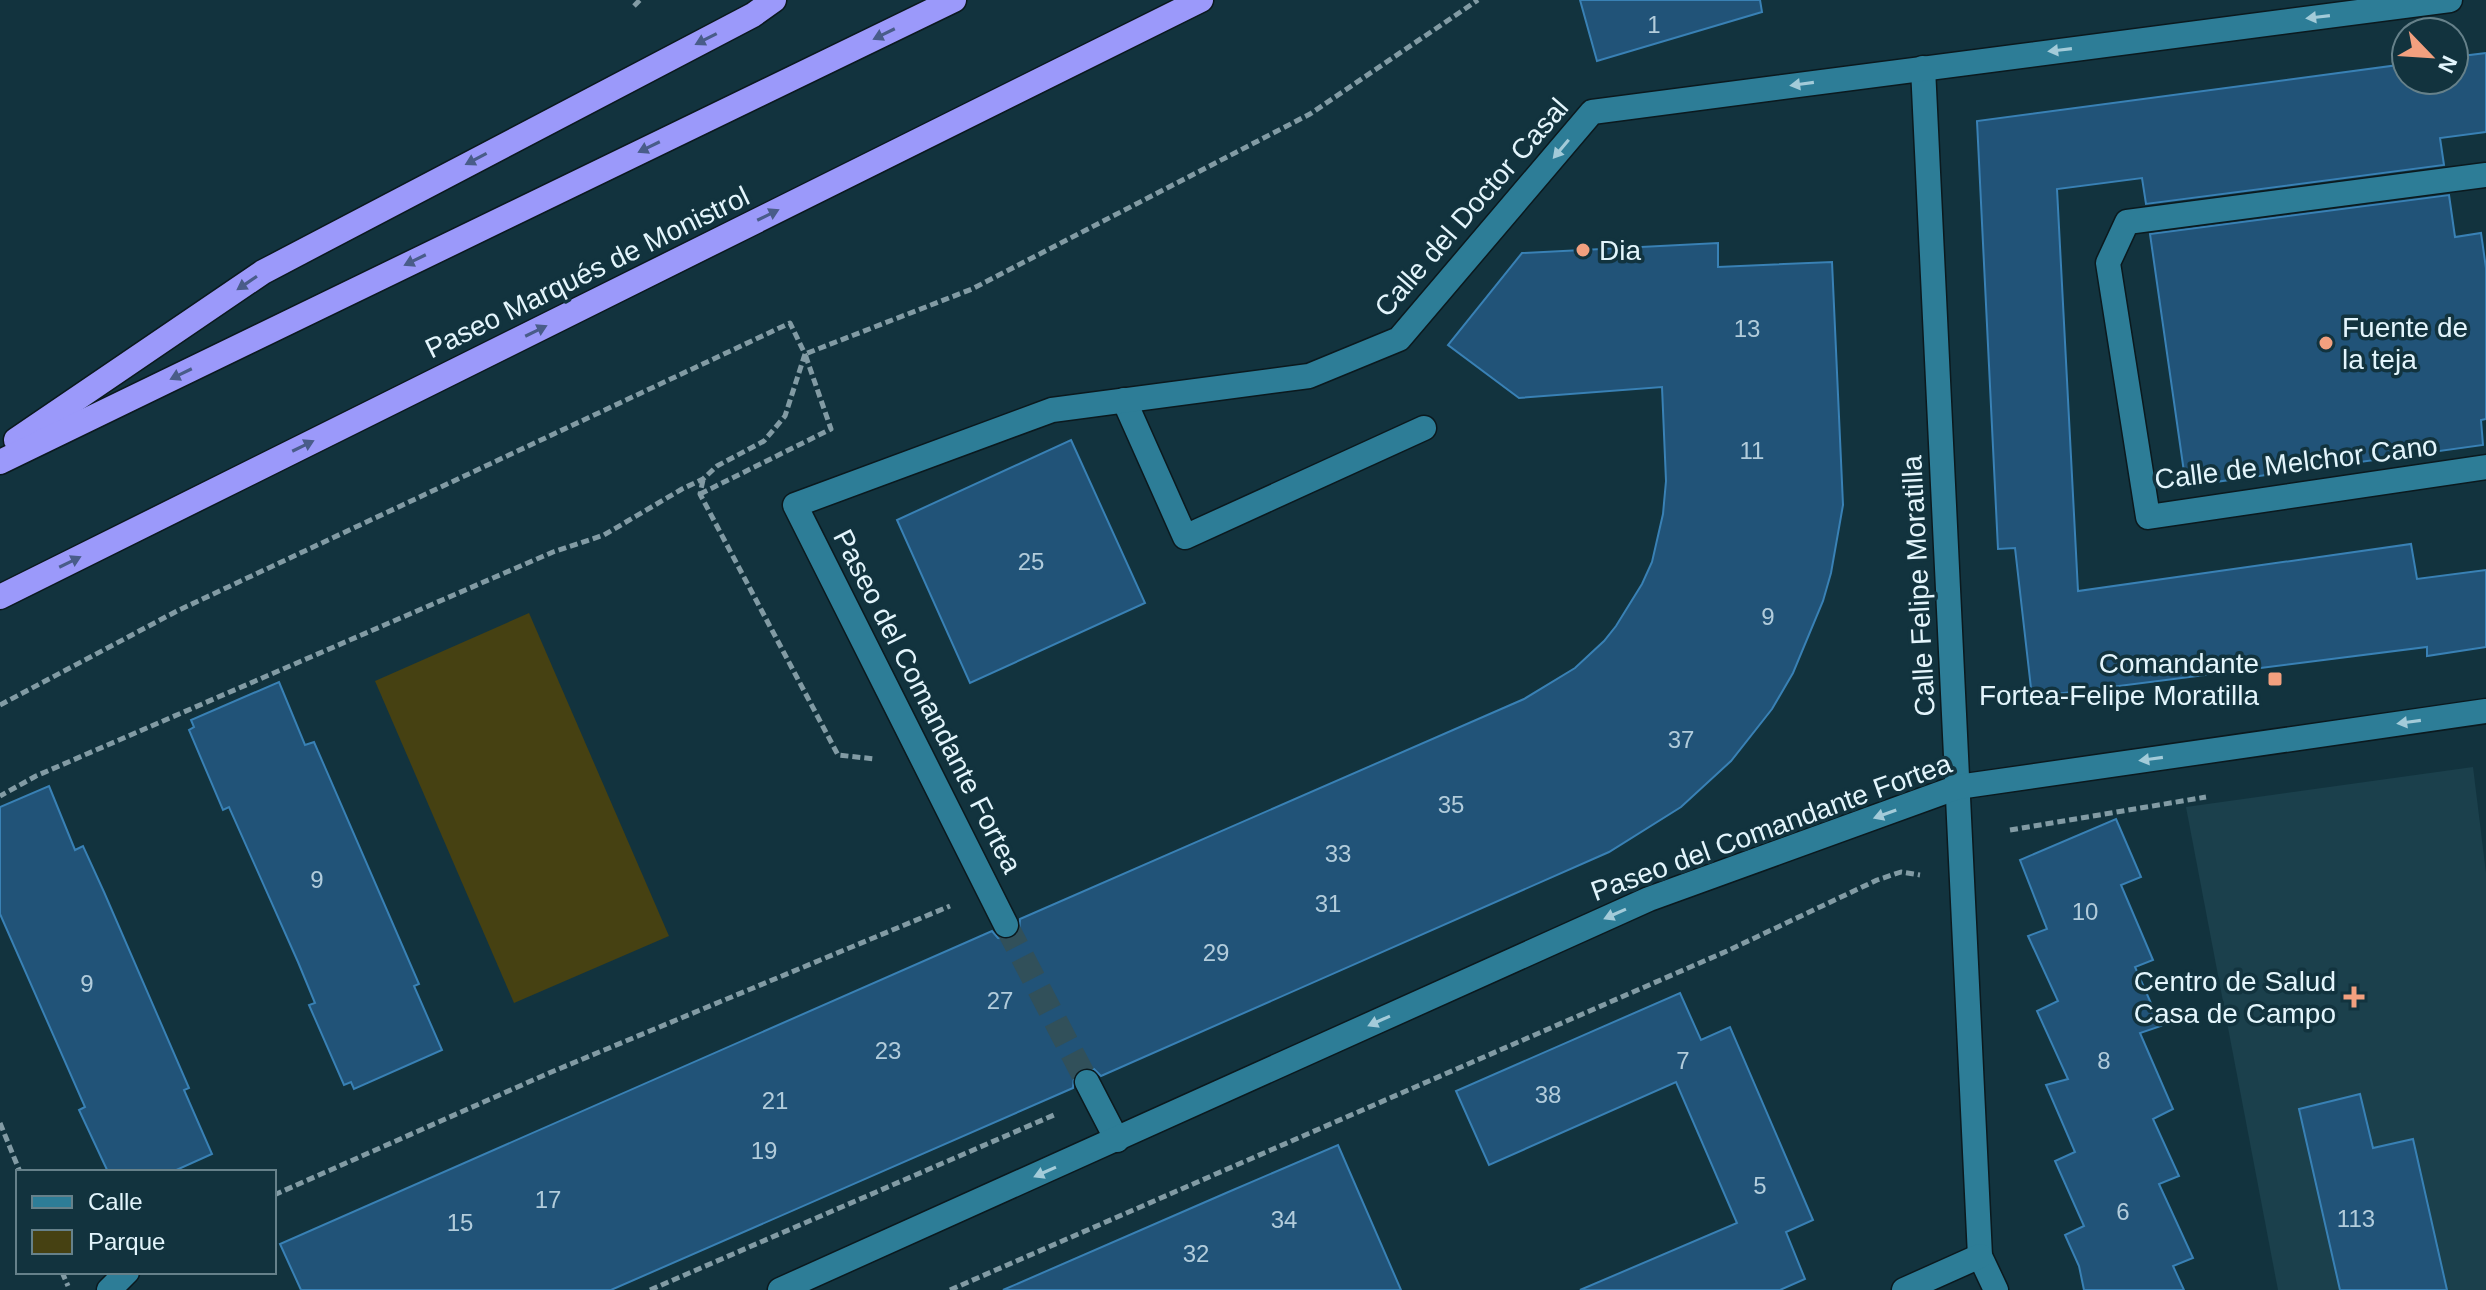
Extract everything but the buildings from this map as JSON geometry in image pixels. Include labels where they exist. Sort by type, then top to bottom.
[{"type":"highway","points":[[0,451],[263,272],[753,15],[774,0]]},
{"type":"highway","points":[[0,462],[954,0]]},
{"type":"highway","name":"Paseo Marqués de Monistrol","points":[[0,597],[1201,0]]},
{"type":"street","name":"Calle del Doctor Casal","points":[[795,505],[1052,410],[1309,376],[1399,339],[1592,112],[2450,0]]},
{"type":"street","name":"Calle Felipe Moratilla","points":[[1923,68],[1980,1256],[1996,1290]]},
{"type":"street","name":"Calle de Melchor Cano","points":[[2486,175],[2127,222],[2108,263],[2148,517],[2486,467]]},
{"type":"street","points":[[1124,400],[1185,537],[1424,428]]},
{"type":"street","name":"Paseo del Comandante Fortea","points":[[795,505],[1006,925]]},
{"type":"street","name":"Paseo del Comandante Fortea","points":[[780,1290],[1649,899],[1958,787],[2486,711]]},
{"type":"street","points":[[1087,1082],[1117,1140]]},
{"type":"street","points":[[1904,1290],[1980,1256]]},
{"type":"street","points":[[109,1290],[125,1274]]},
{"type":"path","points":[[634,6],[640,0]]},
{"type":"path","points":[[805,354],[972,289],[1310,114],[1478,0]]},
{"type":"path","points":[[0,705],[177,611],[790,323],[805,354],[831,429],[700,494]]},
{"type":"path","points":[[0,796],[36,776],[525,565],[604,535],[764,441],[785,416],[805,354]]},
{"type":"path","points":[[703,479],[700,494],[838,755],[882,760]]},
{"type":"path","points":[[2010,830],[2213,796]]},
{"type":"path","points":[[950,1290],[1713,957],[1877,880],[1901,872],[1929,879]]},
{"type":"path","points":[[276,1194],[549,1073],[988,888]]},
{"type":"path","points":[[650,1290],[1054,1115]]},
{"type":"path","points":[[0,1123],[19,1170]]},
{"type":"shaded area","name":"Centro de Salud Casa de Campo","points":[[2473,767],[2486,873],[2486,1290],[2278,1290],[2186,807]]},
{"type":"green space","points":[[529,613],[669,936],[514,1003],[375,681]]},
{"type":"tunnel","points":[[1006,925],[1087,1082]]},
{"type":"place","name":"Dia","points":[[1583,250]]},
{"type":"place","name":"Fuente de la teja","points":[[2326,343]]},
{"type":"place","name":"Comandante Fortea-Felipe Moratilla","points":[[2275,679]]},
{"type":"place","name":"Centro de Salud Casa de Campo","points":[[2354,997]]}]
